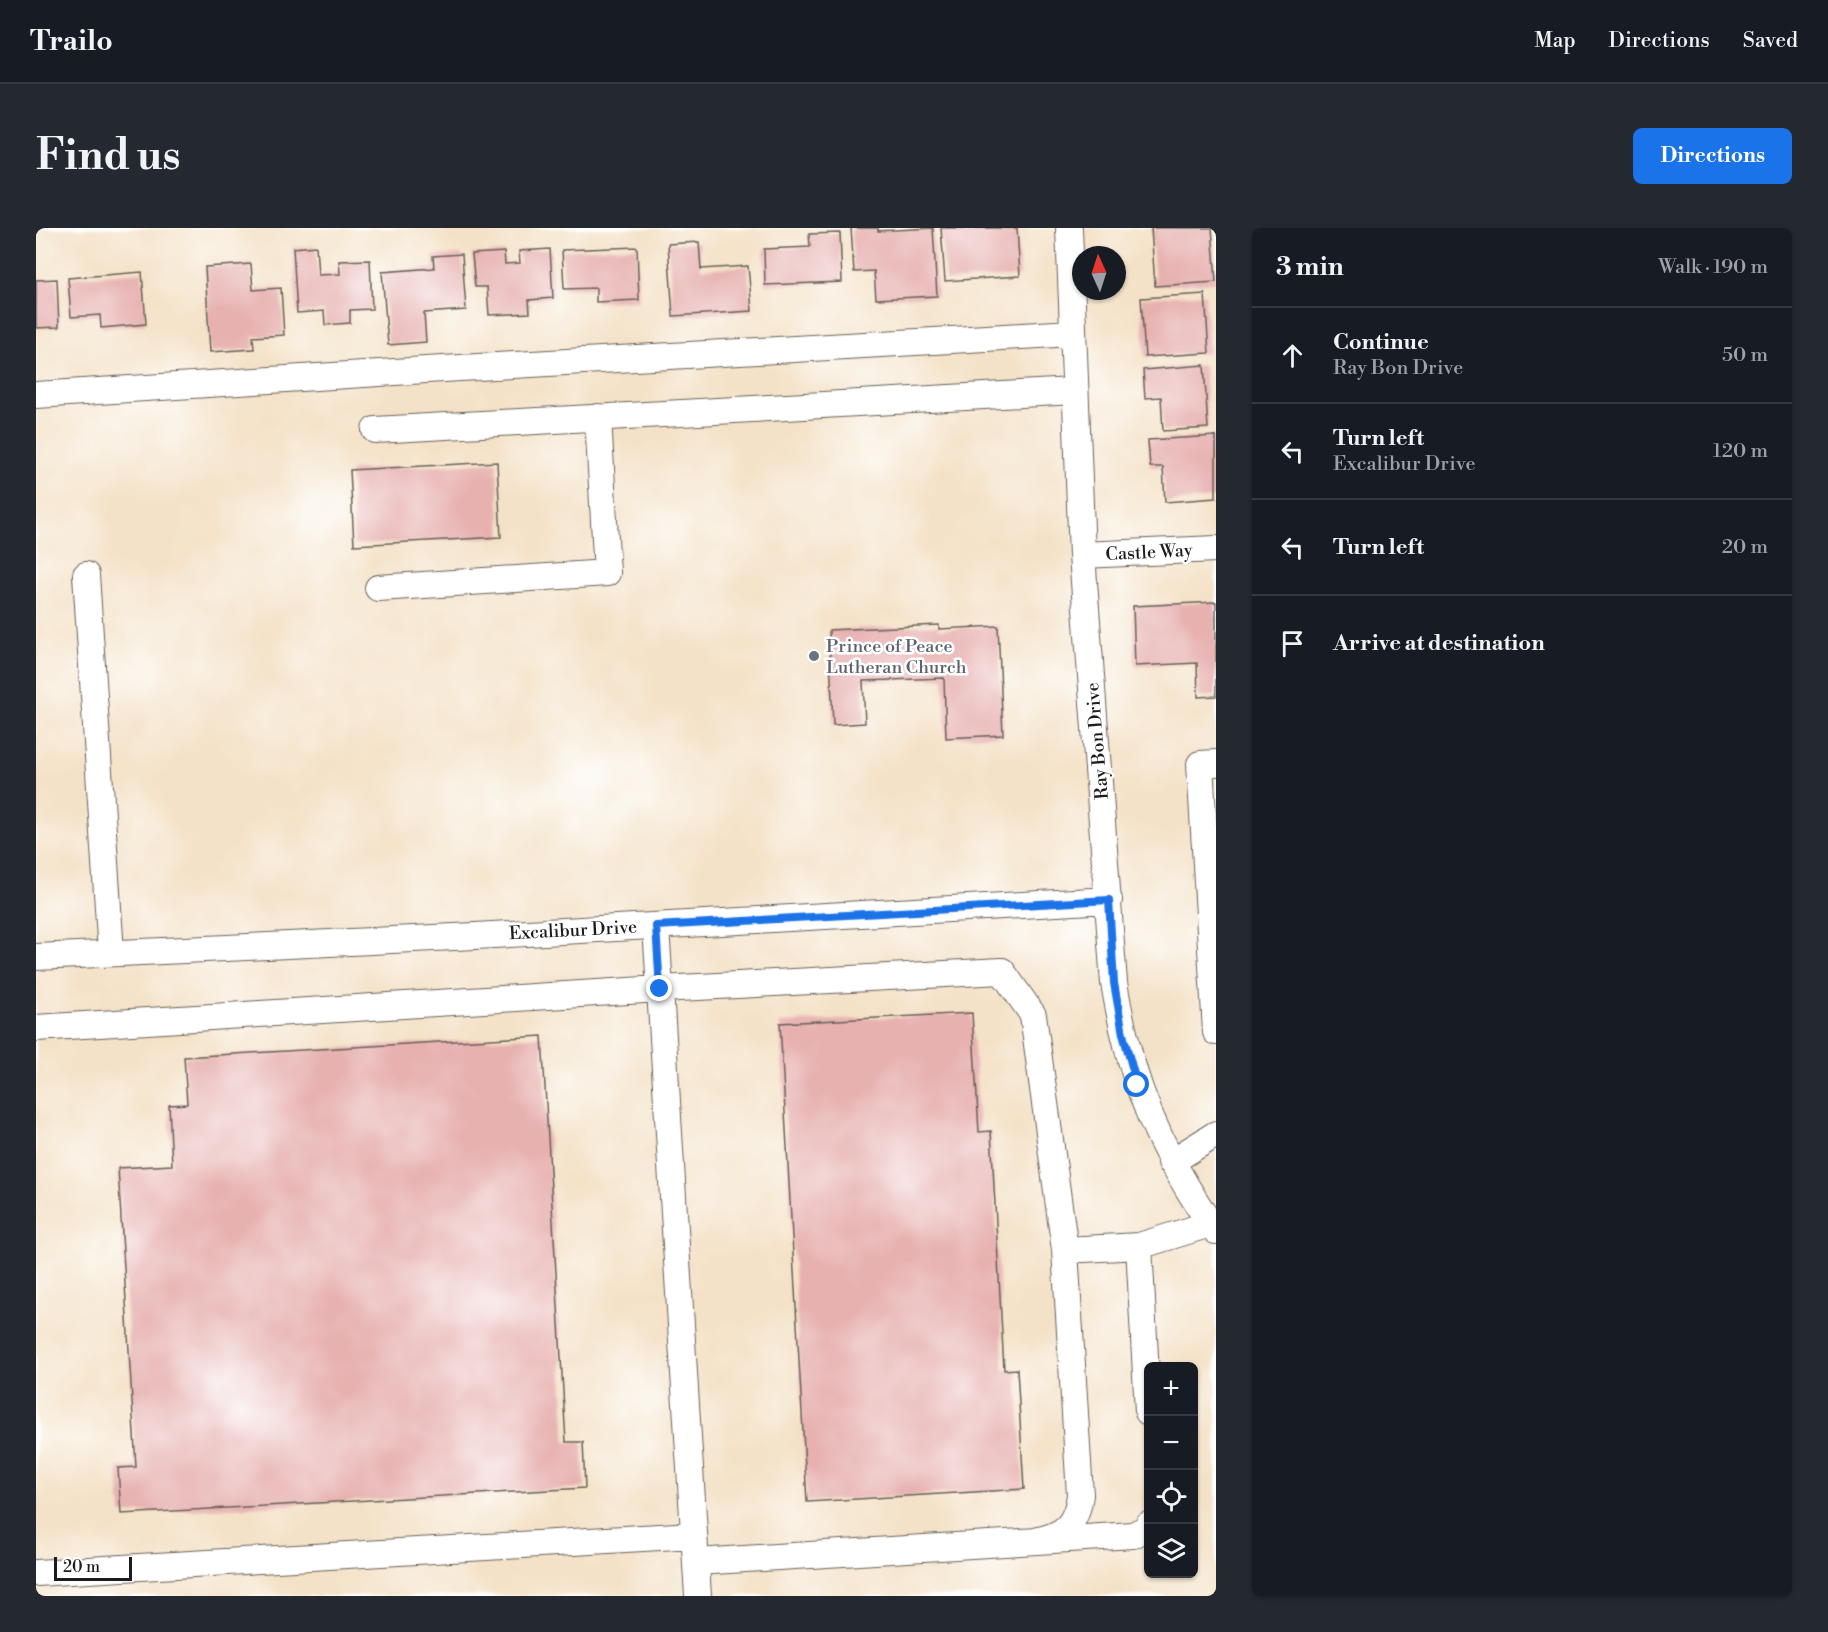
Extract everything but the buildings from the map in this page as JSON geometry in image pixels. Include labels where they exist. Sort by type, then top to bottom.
[{"type":"street","name":"Ray Bon Drive","points":[[1069,228],[1082,555],[1114,983],[1123,1034],[1137,1085],[1156,1134],[1171,1162],[1213,1227]]},
{"type":"street","points":[[36,395],[1073,333]]},
{"type":"street","points":[[375,430],[1074,391]]},
{"type":"street","points":[[378,588],[607,573],[598,417]]},
{"type":"street","name":"Castle Way","points":[[1082,555],[1216,549]]},
{"type":"street","points":[[86,575],[111,953]]},
{"type":"street","points":[[1216,763],[1200,764],[1216,1032]]},
{"type":"street","name":"Excalibur Drive","points":[[36,957],[656,926],[1109,900]]},
{"type":"street","points":[[656,926],[698,1596]]},
{"type":"street","points":[[36,1028],[660,989],[1002,971],[1033,1015],[1065,1250],[1080,1495],[1072,1522],[1061,1534],[1054,1538],[1035,1541]]},
{"type":"street","points":[[1171,1162],[1216,1134]]},
{"type":"street","points":[[1065,1250],[1139,1246],[1213,1227]]},
{"type":"street","points":[[1139,1246],[1146,1362]]},
{"type":"street","points":[[696,1562],[1133,1535],[1144,1530]]},
{"type":"street","points":[[36,1573],[694,1534]]},
{"type":"place","name":"Prince of Peace Lutheran Church","points":[[814,656]]},
{"type":"route","points":[[660,989],[656,926],[1109,900],[1114,983],[1123,1034],[1137,1085]]}]
